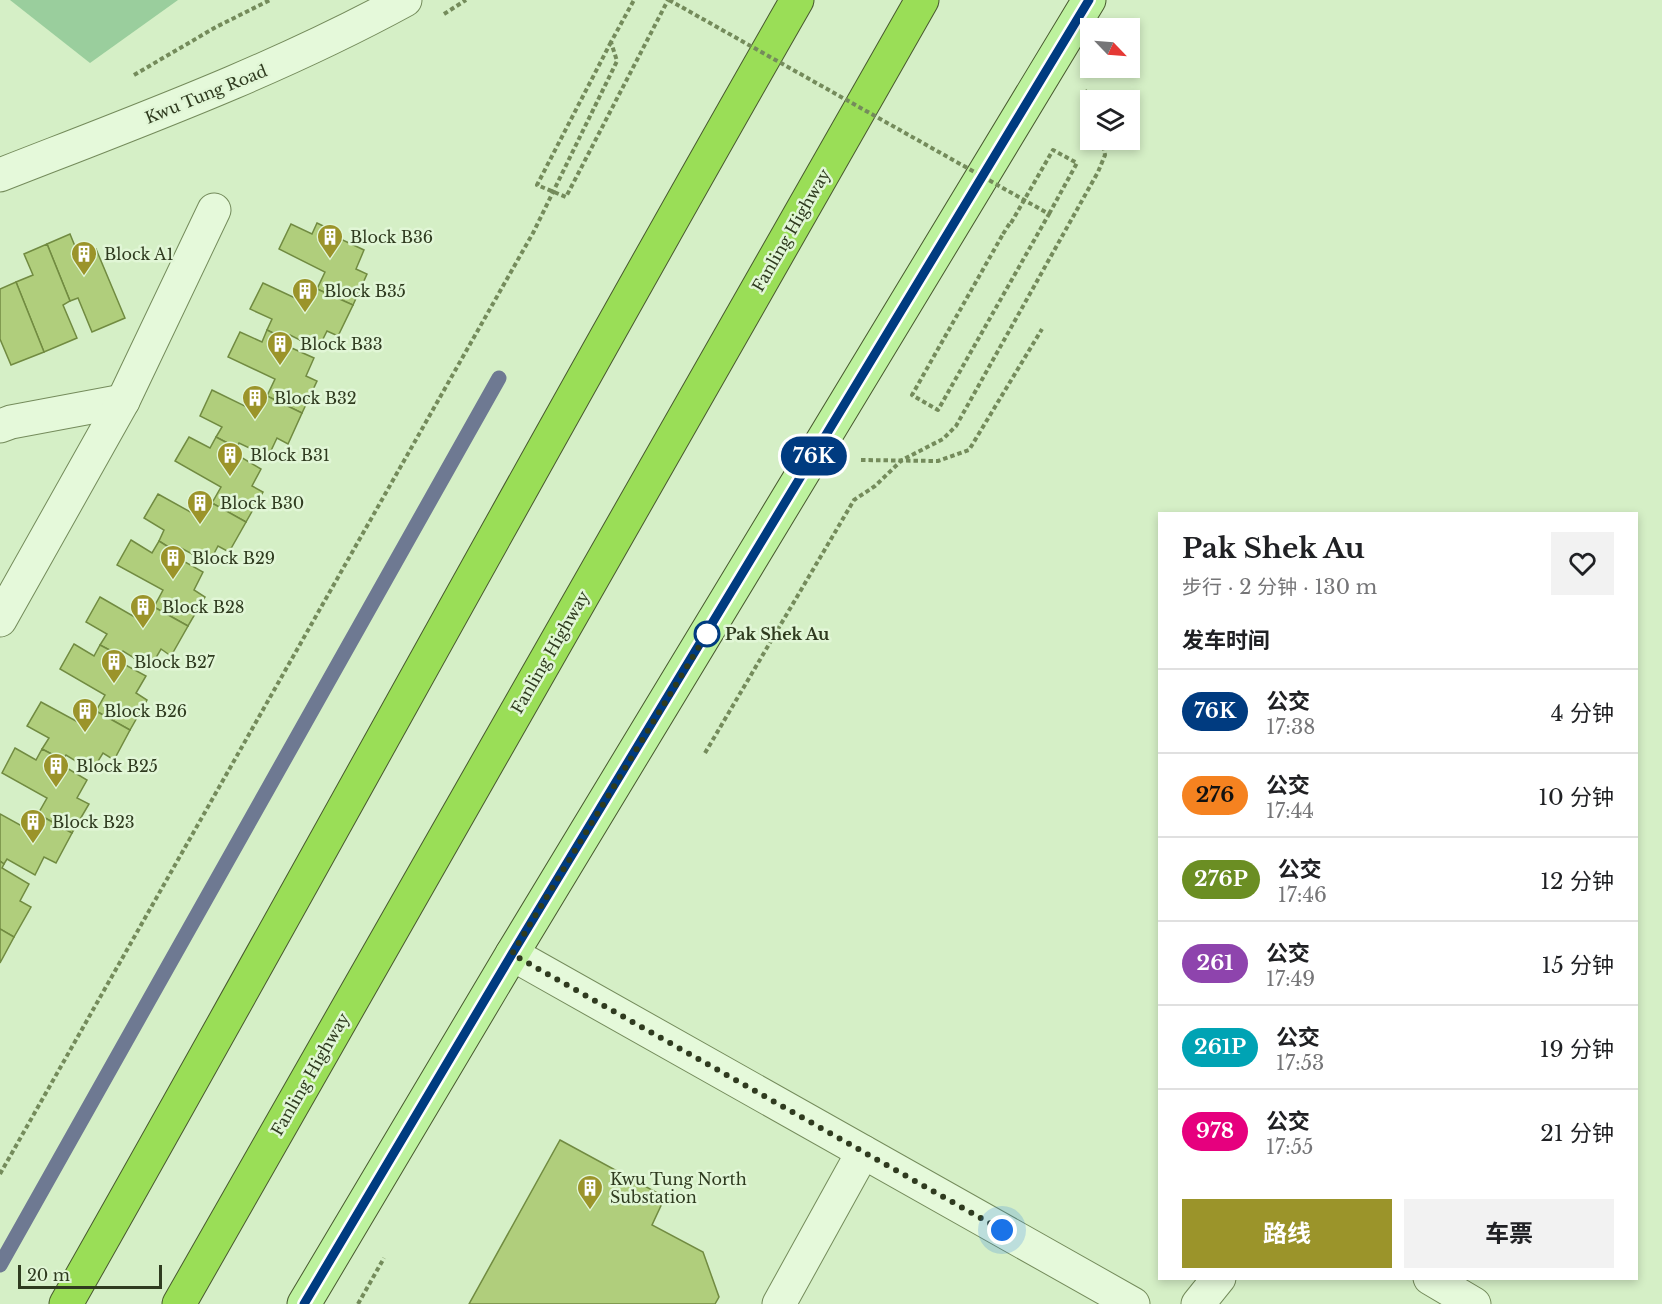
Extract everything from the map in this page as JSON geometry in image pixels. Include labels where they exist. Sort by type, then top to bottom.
[{"type":"highway","points":[[711,151],[774,0]]},
{"type":"highway","points":[[66,1304],[247,985],[797,0]]},
{"type":"highway","name":"Fanling Highway","points":[[179,1304],[922,0]]},
{"type":"highway","points":[[881,72],[928,0]]},
{"type":"main road","points":[[304,1304],[512,954],[1089,0]]},
{"type":"street","name":"Kwu Tung Road","points":[[0,175],[216,91],[280,63],[405,0]]},
{"type":"street","points":[[0,620],[123,401],[214,210]]},
{"type":"street","points":[[0,426],[123,401]]},
{"type":"street","points":[[512,954],[1133,1304]]},
{"type":"street","points":[[779,1304],[863,1152]]},
{"type":"street","points":[[1198,1304],[1217,1280]]},
{"type":"street","points":[[1433,1280],[1474,1304]]},
{"type":"path","points":[[129,78],[216,27],[270,0]]},
{"type":"path","points":[[634,0],[537,185],[566,197],[669,0],[1049,214]]},
{"type":"path","points":[[0,1174],[533,233],[617,61],[611,42]]},
{"type":"path","points":[[1003,234],[912,395],[939,410],[1077,163],[1053,150],[1011,223]]},
{"type":"path","points":[[705,753],[855,500],[875,486],[902,460],[943,439],[956,426],[1098,172],[1105,155],[1104,150]]},
{"type":"path","points":[[860,460],[938,461],[969,450],[1041,328]]},
{"type":"green space","points":[[10,0],[178,0],[90,63]]},
{"type":"building","name":"Block B36","points":[[317,223],[338,233],[336,237],[364,250],[356,269],[367,274],[353,305],[317,289],[325,272],[279,249],[291,224],[312,234]]},
{"type":"building","name":"Block A1","points":[[70,234],[79,256],[96,249],[125,318],[92,332],[78,298],[70,301],[47,244]]},
{"type":"building","points":[[47,244],[70,301],[63,305],[77,338],[44,352],[16,282],[33,275],[24,254]]},
{"type":"building","points":[[16,282],[44,352],[11,365],[0,339],[0,289]]},
{"type":"building","name":"Block B35","points":[[263,283],[310,305],[317,289],[353,305],[338,336],[327,331],[318,349],[290,335],[287,340],[267,330],[272,319],[250,309]]},
{"type":"building","name":"Block B33","points":[[267,330],[287,340],[285,345],[314,358],[306,376],[317,381],[302,413],[267,396],[275,379],[228,357],[240,332],[262,342]]},
{"type":"building","name":"Block B32","points":[[212,390],[259,413],[267,396],[302,413],[288,444],[277,438],[268,457],[239,443],[237,448],[216,437],[222,427],[200,416]]},
{"type":"building","name":"Block B31","points":[[189,437],[210,448],[216,437],[237,448],[234,453],[261,469],[252,486],[263,492],[246,522],[212,503],[221,487],[175,461]]},
{"type":"building","name":"Block B30","points":[[158,494],[203,519],[212,503],[246,522],[229,552],[218,546],[209,563],[181,548],[178,553],[159,541],[164,530],[144,518]]},
{"type":"building","name":"Block B29","points":[[131,540],[152,553],[159,541],[178,553],[176,557],[203,572],[194,590],[205,597],[188,626],[154,607],[163,590],[117,565]]},
{"type":"building","name":"Block B28","points":[[100,597],[145,623],[154,607],[188,626],[171,656],[161,649],[150,668],[123,651],[121,656],[100,645],[107,634],[86,622]]},
{"type":"building","name":"Block B27","points":[[74,644],[94,656],[100,645],[121,656],[118,661],[146,676],[136,693],[147,700],[130,730],[96,711],[105,695],[60,669]]},
{"type":"building","name":"Block B26","points":[[41,702],[87,727],[96,711],[130,730],[114,760],[103,753],[92,771],[66,755],[63,760],[42,749],[49,738],[27,726]]},
{"type":"building","name":"Block B25","points":[[15,748],[36,760],[42,749],[63,760],[60,764],[87,780],[77,798],[89,804],[72,833],[38,814],[47,798],[2,773]]},
{"type":"building","name":"Block B23","points":[[0,814],[29,830],[38,814],[72,833],[56,863],[44,857],[35,875],[7,859],[4,864],[0,861]]},
{"type":"building","points":[[0,861],[4,864],[2,868],[29,884],[20,901],[31,907],[14,937],[0,929]]},
{"type":"building","points":[[0,929],[14,937],[0,963]]},
{"type":"building","name":"Kwu Tung North Substation","points":[[560,1140],[665,1197],[652,1225],[703,1252],[719,1297],[715,1304],[469,1304]]},
{"type":"waterway","points":[[0,1265],[499,378]]},
{"type":"bus line","name":"76K","points":[[304,1304],[512,954],[1089,0]]},
{"type":"place","name":"Block B36","points":[[330,260]]},
{"type":"place","name":"Block A1","points":[[84,277]]},
{"type":"place","name":"Block B35","points":[[305,314]]},
{"type":"place","name":"Block B33","points":[[280,367]]},
{"type":"place","name":"Block B32","points":[[255,421]]},
{"type":"place","name":"Block B31","points":[[230,478]]},
{"type":"place","name":"Block B30","points":[[200,526]]},
{"type":"place","name":"Block B29","points":[[173,581]]},
{"type":"place","name":"Block B28","points":[[143,630]]},
{"type":"place","name":"Pak Shek Au","points":[[707,634]]},
{"type":"place","name":"Block B27","points":[[114,685]]},
{"type":"place","name":"Block B26","points":[[85,734]]},
{"type":"place","name":"Block B25","points":[[56,789]]},
{"type":"place","name":"Block B23","points":[[33,845]]},
{"type":"place","name":"Kwu Tung North Substation","points":[[590,1211]]},
{"type":"route","points":[[707,634],[711,627],[512,954],[1002,1230]]}]
